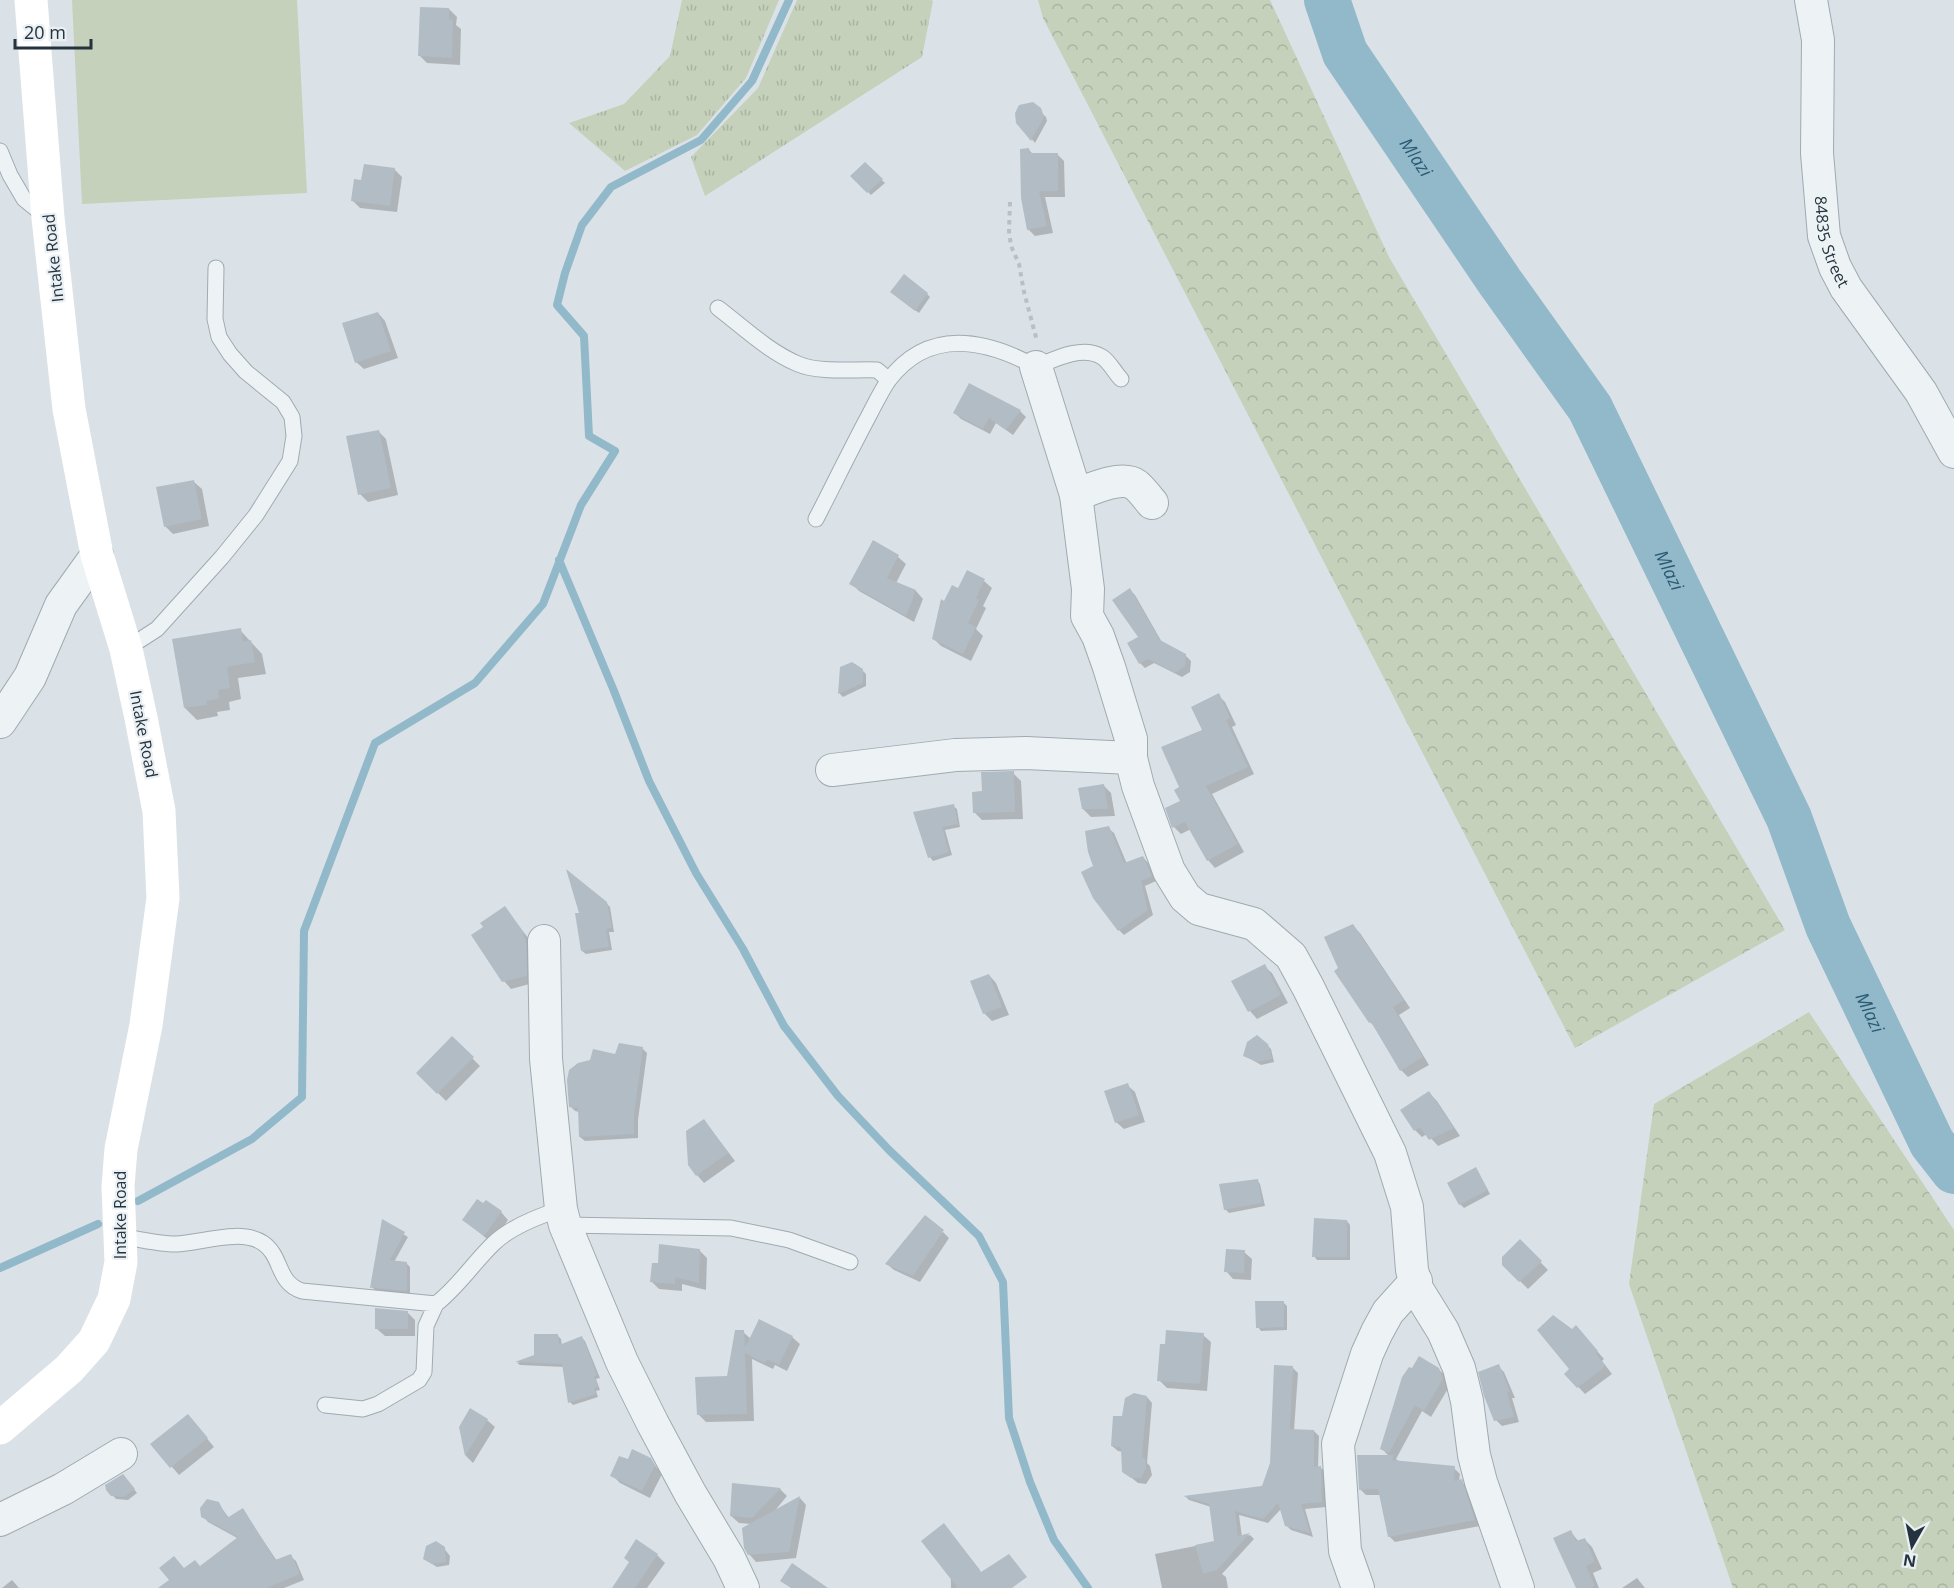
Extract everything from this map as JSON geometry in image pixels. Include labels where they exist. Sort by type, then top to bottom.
[{"type":"street","name":"Intake Road","points":[[0,1428],[69,1369],[94,1341],[114,1299],[121,1262],[118,1186],[121,1149],[146,1025],[163,898],[159,811],[126,649],[97,555],[69,409],[48,219],[31,0]]},
{"type":"street","name":"84835 Street","points":[[1811,0],[1818,40],[1816,153],[1824,236],[1835,267],[1846,288],[1921,392],[1954,452]]},
{"type":"street","points":[[1036,367],[1076,495],[1088,589],[1087,616],[1098,636],[1109,667],[1131,739],[1131,758],[1138,786],[1169,871],[1185,897],[1199,909],[1254,924],[1291,956],[1390,1153],[1407,1208],[1412,1270],[1426,1305],[1443,1331],[1459,1368],[1480,1482],[1518,1588]]},
{"type":"street","points":[[1076,495],[1123,481],[1134,484],[1152,503]]},
{"type":"street","points":[[0,722],[30,677],[61,605],[97,555]]},
{"type":"street","points":[[832,770],[955,755],[1026,753],[1131,758]]},
{"type":"street","points":[[544,941],[546,1059],[563,1217],[622,1362],[690,1493],[729,1558],[743,1588]]},
{"type":"street","points":[[1358,1588],[1345,1551],[1338,1444],[1367,1353],[1377,1332],[1388,1312],[1416,1281]]},
{"type":"street","points":[[0,1520],[63,1489],[121,1454]]},
{"type":"lane","points":[[0,151],[24,199],[48,219]]},
{"type":"lane","points":[[126,649],[157,629],[222,556],[256,514],[290,461],[294,436],[292,417],[283,402],[246,372],[219,337],[215,319],[216,268]]},
{"type":"lane","points":[[718,308],[778,353],[800,365],[836,370],[877,370],[888,380]]},
{"type":"lane","points":[[816,519],[888,380],[909,360],[932,346],[958,342],[989,346],[1009,352],[1036,367],[1072,353],[1090,352],[1103,357],[1121,379]]},
{"type":"lane","points":[[325,1405],[363,1409],[378,1404],[419,1380],[424,1372],[426,1326],[436,1304],[454,1290],[495,1241],[533,1218],[563,1217],[731,1228],[789,1240],[850,1262]]},
{"type":"lane","points":[[120,1236],[173,1244],[203,1242],[230,1236],[251,1237],[264,1243],[291,1287],[302,1291],[436,1304]]},
{"type":"path","points":[[1011,202],[1009,231],[1011,246],[1019,264],[1036,336],[1038,350],[1036,367]]},
{"type":"green space","points":[[72,0],[297,0],[307,193],[82,204]]},
{"type":"green space","points":[[682,0],[779,0],[746,78],[697,135],[625,171],[569,123],[624,104],[670,56]]},
{"type":"green space","points":[[797,0],[931,0],[933,1],[922,57],[705,196],[691,157],[758,88]]},
{"type":"green space","points":[[1038,0],[1270,0],[1389,257],[1785,930],[1575,1048],[1043,18]]},
{"type":"green space","points":[[1809,1012],[1954,1230],[1954,1588],[1733,1588],[1629,1284],[1654,1104]]},
{"type":"building","points":[[420,7],[449,8],[449,20],[453,20],[452,58],[418,56]]},
{"type":"building","points":[[1033,102],[1041,108],[1044,117],[1031,141],[1016,123],[1015,113],[1019,105]]},
{"type":"building","points":[[1029,148],[1030,153],[1058,153],[1058,191],[1039,191],[1047,226],[1027,230],[1021,198],[1020,149]]},
{"type":"building","points":[[865,162],[883,179],[867,193],[850,176]]},
{"type":"building","points":[[364,164],[395,168],[390,206],[351,201],[354,179],[361,180]]},
{"type":"building","points":[[904,274],[928,293],[915,311],[890,292]]},
{"type":"building","points":[[378,312],[391,351],[355,363],[342,323]]},
{"type":"building","points":[[969,383],[1021,410],[1006,430],[989,418],[983,429],[953,413]]},
{"type":"building","points":[[379,430],[391,488],[358,495],[346,436]]},
{"type":"building","points":[[194,480],[202,519],[164,527],[156,487]]},
{"type":"building","points":[[873,540],[899,555],[887,578],[916,590],[906,616],[849,584]]},
{"type":"building","points":[[967,570],[985,579],[976,598],[979,600],[968,623],[976,627],[963,654],[932,639],[941,599],[944,601],[952,585],[958,588]]},
{"type":"building","points":[[1130,588],[1160,640],[1186,654],[1185,666],[1175,673],[1148,659],[1139,664],[1127,643],[1138,637],[1112,600]]},
{"type":"building","points":[[241,628],[243,642],[251,640],[255,662],[227,667],[230,688],[218,690],[219,699],[206,701],[207,705],[184,708],[172,639]]},
{"type":"building","points":[[852,662],[863,669],[863,683],[838,694],[840,667]]},
{"type":"building","points":[[1219,693],[1230,718],[1226,720],[1248,767],[1206,786],[1238,844],[1207,861],[1185,822],[1172,828],[1165,808],[1180,801],[1174,790],[1179,787],[1161,747],[1202,730],[1191,707]]},
{"type":"building","points":[[1014,771],[1015,812],[973,813],[972,792],[982,791],[981,772]]},
{"type":"building","points":[[1104,784],[1108,809],[1082,809],[1078,788]]},
{"type":"building","points":[[954,804],[958,824],[942,827],[949,852],[928,858],[913,812]]},
{"type":"building","points":[[1109,826],[1124,863],[1143,856],[1152,876],[1141,881],[1148,910],[1118,931],[1093,898],[1081,872],[1093,866],[1085,831]]},
{"type":"building","points":[[566,869],[607,902],[612,928],[606,929],[609,947],[581,951],[575,913],[579,913]]},
{"type":"building","points":[[505,906],[522,930],[526,943],[527,976],[502,982],[471,935],[483,927],[480,923]]},
{"type":"building","points":[[1353,924],[1404,1000],[1393,1007],[1423,1057],[1400,1071],[1371,1022],[1369,1023],[1334,971],[1338,968],[1324,937]]},
{"type":"building","points":[[1265,964],[1281,995],[1248,1012],[1231,981]]},
{"type":"building","points":[[989,974],[1002,1007],[983,1014],[970,981]]},
{"type":"building","points":[[1257,1035],[1268,1044],[1272,1059],[1257,1062],[1243,1056],[1247,1042]]},
{"type":"building","points":[[452,1036],[474,1057],[437,1094],[416,1073]]},
{"type":"building","points":[[619,1043],[643,1047],[634,1115],[634,1134],[579,1137],[578,1108],[569,1107],[567,1080],[569,1070],[578,1063],[590,1060],[593,1049],[615,1054]]},
{"type":"building","points":[[1128,1083],[1139,1115],[1115,1123],[1104,1091]]},
{"type":"building","points":[[1429,1091],[1454,1128],[1429,1140],[1420,1127],[1414,1131],[1400,1110]]},
{"type":"building","points":[[704,1119],[728,1153],[696,1176],[688,1165],[686,1131]]},
{"type":"building","points":[[1476,1167],[1488,1190],[1459,1205],[1447,1183]]},
{"type":"building","points":[[1258,1179],[1262,1203],[1224,1210],[1219,1184]]},
{"type":"building","points":[[477,1199],[483,1203],[486,1200],[502,1211],[484,1236],[462,1220]]},
{"type":"building","points":[[925,1215],[944,1230],[913,1276],[885,1264]]},
{"type":"building","points":[[1314,1218],[1347,1220],[1347,1257],[1312,1257]]},
{"type":"building","points":[[382,1219],[405,1232],[390,1260],[407,1262],[407,1291],[370,1288]]},
{"type":"building","points":[[1520,1239],[1542,1261],[1519,1282],[1502,1265],[1502,1257]]},
{"type":"building","points":[[659,1244],[700,1249],[699,1283],[675,1277],[675,1284],[650,1282],[652,1263],[658,1263]]},
{"type":"building","points":[[1226,1249],[1245,1250],[1244,1273],[1224,1272]]},
{"type":"building","points":[[1255,1301],[1284,1301],[1284,1327],[1256,1328]]},
{"type":"building","points":[[375,1308],[408,1311],[408,1329],[375,1329]]},
{"type":"building","points":[[1553,1315],[1572,1329],[1576,1325],[1598,1351],[1596,1354],[1606,1366],[1577,1388],[1564,1374],[1569,1369],[1537,1330]]},
{"type":"building","points":[[759,1319],[793,1336],[779,1365],[767,1359],[765,1363],[745,1353],[747,1414],[697,1415],[695,1377],[727,1376],[735,1330],[744,1330],[745,1348]]},
{"type":"building","points":[[1166,1330],[1204,1333],[1200,1384],[1157,1381],[1160,1344],[1165,1344]]},
{"type":"building","points":[[534,1334],[558,1334],[559,1345],[582,1336],[597,1375],[594,1376],[598,1387],[594,1388],[596,1394],[568,1403],[562,1364],[515,1362],[534,1355]]},
{"type":"building","points":[[1419,1356],[1439,1368],[1443,1379],[1424,1411],[1415,1405],[1389,1453],[1380,1449],[1402,1377],[1409,1367],[1412,1368]]},
{"type":"building","points":[[1499,1364],[1510,1392],[1507,1392],[1514,1417],[1494,1421],[1478,1372]]},
{"type":"building","points":[[1274,1365],[1293,1366],[1290,1429],[1314,1430],[1314,1467],[1321,1466],[1322,1502],[1301,1504],[1310,1533],[1285,1526],[1278,1503],[1263,1519],[1235,1511],[1238,1536],[1250,1533],[1217,1570],[1203,1574],[1195,1545],[1214,1541],[1209,1504],[1183,1496],[1262,1486],[1270,1463]]},
{"type":"building","points":[[1134,1393],[1147,1396],[1142,1457],[1145,1459],[1146,1468],[1141,1478],[1131,1478],[1122,1472],[1121,1447],[1111,1446],[1113,1416],[1122,1416],[1125,1398]]},
{"type":"building","points":[[470,1408],[488,1419],[465,1456],[459,1427]]},
{"type":"building","points":[[188,1414],[208,1438],[170,1468],[150,1444]]},
{"type":"building","points":[[632,1449],[651,1458],[655,1465],[642,1491],[610,1476],[619,1456],[628,1459]]},
{"type":"building","points":[[1357,1455],[1394,1455],[1392,1460],[1455,1466],[1454,1481],[1462,1479],[1475,1520],[1388,1537],[1378,1489],[1359,1490]]},
{"type":"building","points":[[123,1474],[135,1489],[124,1497],[111,1496],[105,1485]]},
{"type":"building","points":[[732,1483],[781,1488],[752,1518],[730,1516]]},
{"type":"building","points":[[800,1496],[789,1552],[748,1555],[744,1548],[742,1528]]},
{"type":"building","points":[[207,1499],[219,1502],[227,1518],[243,1508],[275,1560],[291,1554],[300,1574],[267,1588],[158,1588],[169,1580],[159,1568],[174,1556],[184,1568],[195,1560],[200,1566],[238,1537],[201,1517],[200,1508]]},
{"type":"building","points":[[944,1523],[981,1572],[1009,1554],[1027,1577],[1012,1588],[956,1588],[921,1541]]},
{"type":"building","points":[[1571,1530],[1576,1541],[1585,1538],[1595,1562],[1586,1566],[1595,1586],[1590,1588],[1576,1588],[1553,1538]]},
{"type":"building","points":[[636,1539],[658,1554],[635,1588],[612,1588],[629,1562],[624,1558]]},
{"type":"building","points":[[436,1541],[445,1547],[446,1562],[432,1564],[423,1559],[426,1546]]},
{"type":"building","points":[[792,1563],[828,1588],[791,1588],[780,1581]]},
{"type":"waterway","points":[[138,1201],[252,1139],[302,1097],[304,931],[375,743],[475,683],[543,604],[581,505],[615,451],[589,436],[584,336],[557,305],[565,273],[582,225],[611,187],[701,140],[752,81],[789,0]]},
{"type":"waterway","name":"Mlazi","points":[[1327,0],[1345,53],[1500,282],[1590,408],[1789,818],[1828,926],[1932,1143],[1954,1171]]},
{"type":"waterway","points":[[559,560],[649,781],[696,873],[743,949],[784,1026],[838,1096],[889,1150],[979,1236],[1003,1282],[1009,1418],[1030,1482],[1054,1540],[1088,1588]]},
{"type":"waterway","points":[[0,1268],[98,1224]]}]
